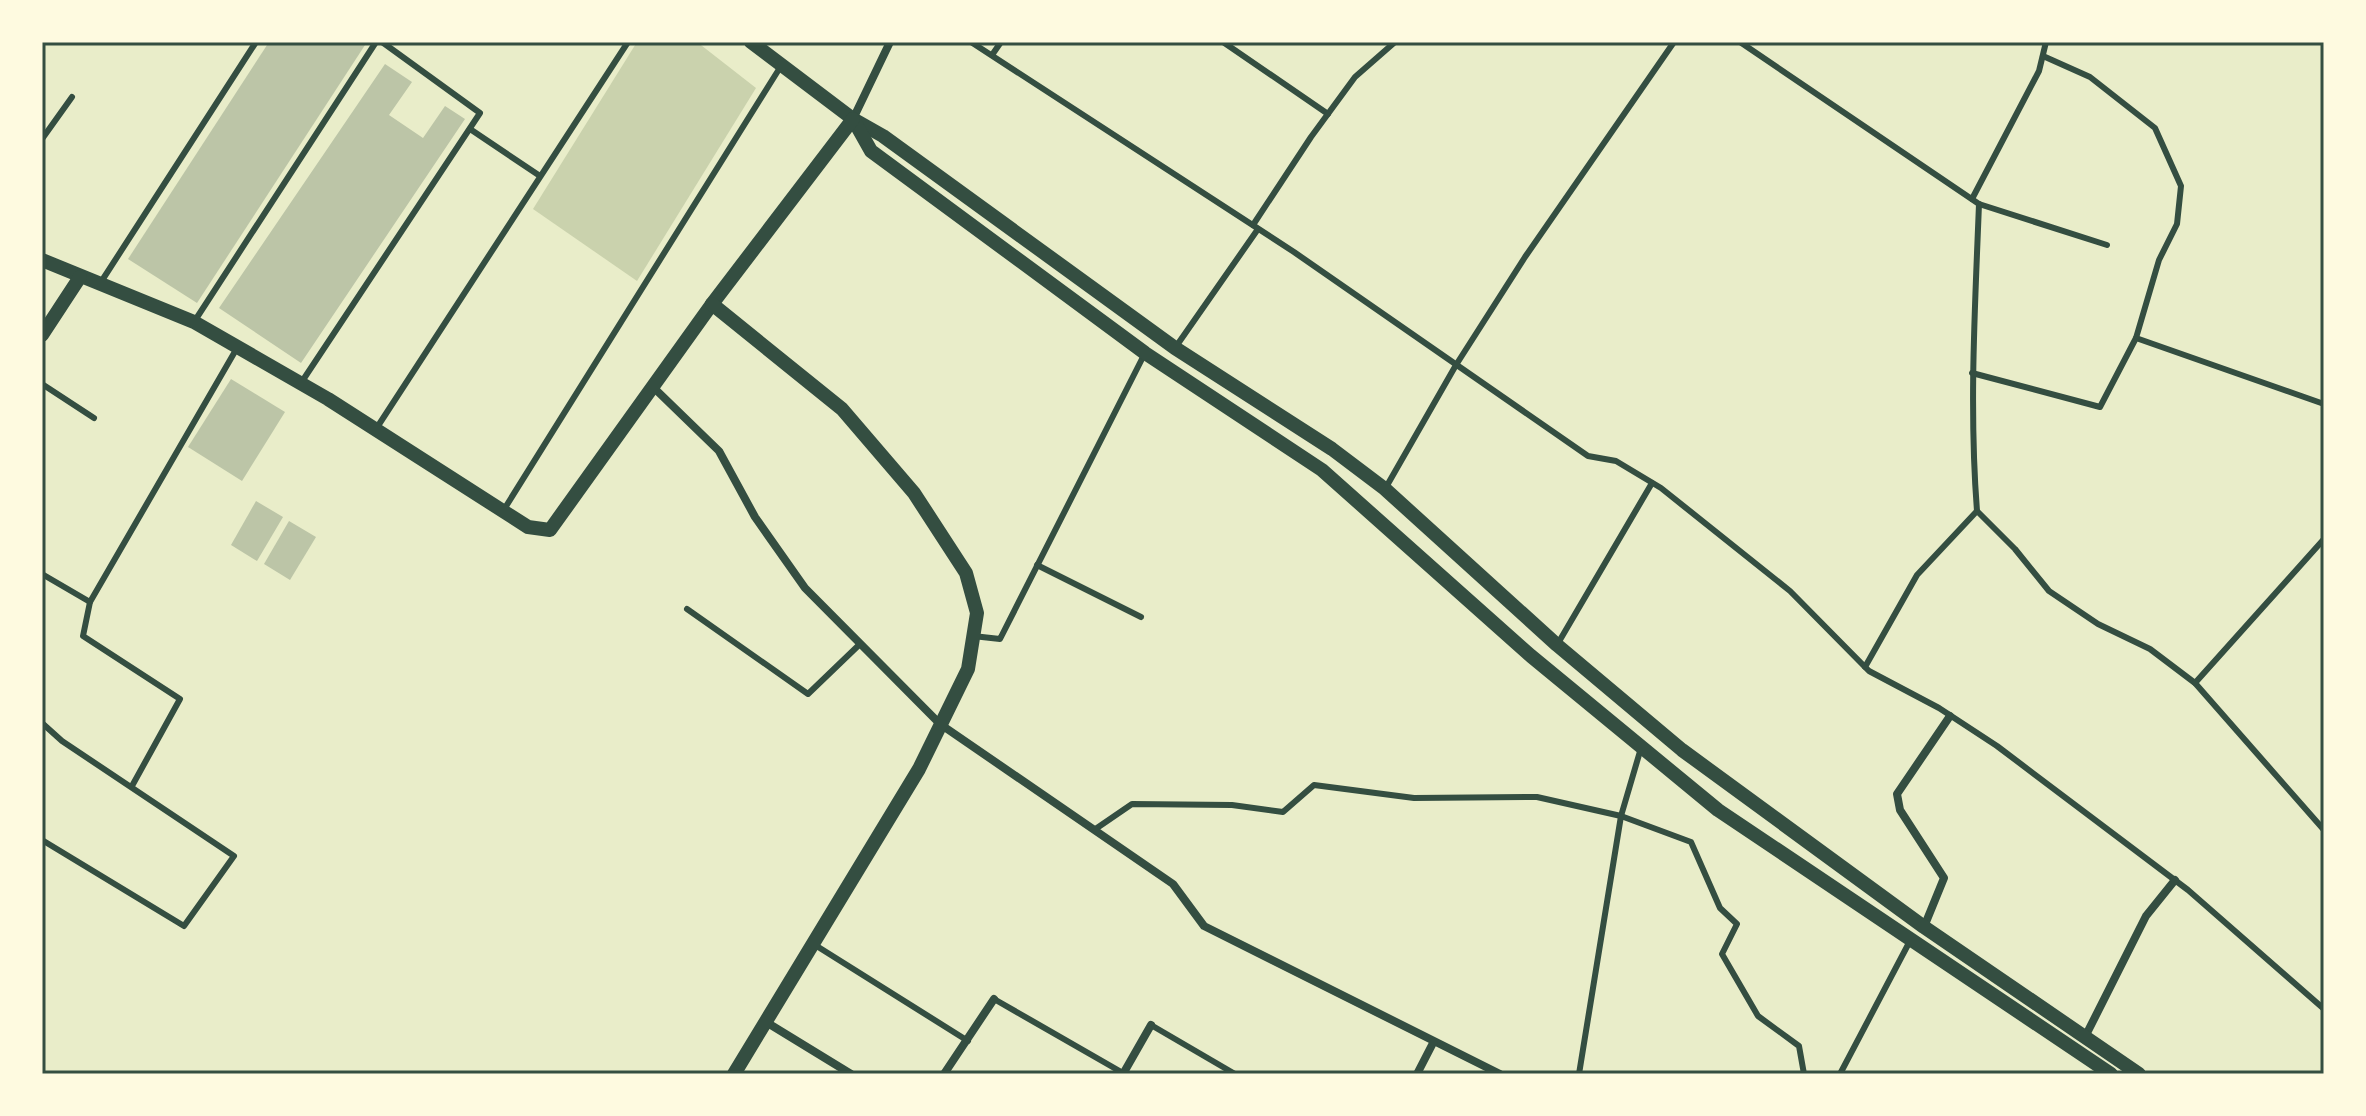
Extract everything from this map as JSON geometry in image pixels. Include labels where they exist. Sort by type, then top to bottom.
[{"type":"street","points":[[751,42],[853,119],[883,136],[1175,348],[1332,449],[1385,489],[1557,645],[1682,750],[1924,927],[2139,1074]]},
{"type":"street","points":[[42,260],[194,322],[376,429],[528,527],[550,530],[712,304],[853,119],[890,42]]},
{"type":"street","points":[[853,119],[871,151],[1145,353],[1322,470],[1531,656],[1718,810],[2111,1074]]},
{"type":"street","points":[[42,335],[80,277]]},
{"type":"street","points":[[712,304],[842,409],[914,493],[966,573],[977,613],[968,669],[919,769],[734,1074]]},
{"type":"street","points":[[653,387],[719,451],[755,517],[805,588],[940,724],[1173,884],[1204,926],[1500,1074]]},
{"type":"street","points":[[1924,927],[1944,878],[1900,810],[1897,794],[1950,716]]},
{"type":"street","points":[[2084,1038],[2146,916],[2175,880]]},
{"type":"street","points":[[944,1074],[994,999]]},
{"type":"street","points":[[766,1022],[851,1074]]},
{"type":"street","points":[[1123,1074],[1151,1025]]},
{"type":"street","points":[[1417,1074],[1433,1043]]},
{"type":"lane","points":[[99,285],[256,42]]},
{"type":"lane","points":[[194,322],[376,42]]},
{"type":"lane","points":[[301,383],[480,113],[382,42]]},
{"type":"lane","points":[[376,429],[628,42]]},
{"type":"lane","points":[[971,42],[1256,227],[1588,456],[1616,461],[1652,483],[1790,591],[1865,667],[1997,746],[2175,880],[2324,1009]]},
{"type":"lane","points":[[992,55],[1001,42]]},
{"type":"lane","points":[[1223,42],[1328,114]]},
{"type":"lane","points":[[1175,348],[1328,114],[1355,77],[1395,42]]},
{"type":"lane","points":[[1385,489],[1456,365],[1525,257],[1674,42]]},
{"type":"lane","points":[[1972,199],[2039,71],[2046,42]]},
{"type":"lane","points":[[1745,43],[1979,204],[2107,245]]},
{"type":"lane","points":[[1972,373],[2100,407],[2136,338],[2159,260],[2177,224],[2181,186],[2155,128],[2090,77],[2043,56]]},
{"type":"lane","points":[[503,511],[781,66]]},
{"type":"lane","points":[[42,139],[72,97]]},
{"type":"lane","points":[[470,129],[540,176]]},
{"type":"lane","points":[[1979,204],[1972,373],[1972,452],[1977,511],[2015,549],[2049,591],[2098,624],[2150,649],[2195,683],[2324,830]]},
{"type":"lane","points":[[2136,338],[2324,404]]},
{"type":"lane","points":[[132,786],[180,699],[83,636],[90,602],[237,348]]},
{"type":"lane","points":[[973,636],[1000,639],[1145,353]]},
{"type":"lane","points":[[42,384],[94,418]]},
{"type":"lane","points":[[1557,645],[1652,483]]},
{"type":"lane","points":[[1865,667],[1917,575],[1977,511]]},
{"type":"lane","points":[[2195,683],[2324,539]]},
{"type":"lane","points":[[1037,565],[1141,617]]},
{"type":"lane","points":[[42,574],[90,602]]},
{"type":"lane","points":[[687,609],[808,694],[860,644]]},
{"type":"lane","points":[[42,723],[62,741],[234,856],[184,926],[42,840]]},
{"type":"lane","points":[[1579,1074],[1621,816],[1641,746]]},
{"type":"lane","points":[[1094,830],[1132,804],[1232,805],[1283,812],[1314,785],[1414,798],[1537,797],[1621,816],[1691,842],[1720,908],[1737,924],[1722,954],[1758,1016],[1799,1046],[1804,1074]]},
{"type":"lane","points":[[1840,1074],[1911,939]]},
{"type":"lane","points":[[813,944],[968,1041]]},
{"type":"lane","points":[[994,999],[1123,1074]]},
{"type":"lane","points":[[1151,1025],[1235,1074]]},
{"type":"green space","points":[[637,42],[697,42],[756,88],[637,281],[533,209]]},
{"type":"building","points":[[269,42],[367,42],[197,303],[128,259]]},
{"type":"building","points":[[385,64],[412,82],[389,115],[423,138],[445,106],[465,119],[301,363],[219,308]]},
{"type":"building","points":[[231,379],[285,412],[242,481],[188,447]]},
{"type":"building","points":[[256,501],[283,517],[257,561],[231,545]]},
{"type":"building","points":[[289,521],[316,537],[290,580],[264,564]]}]
